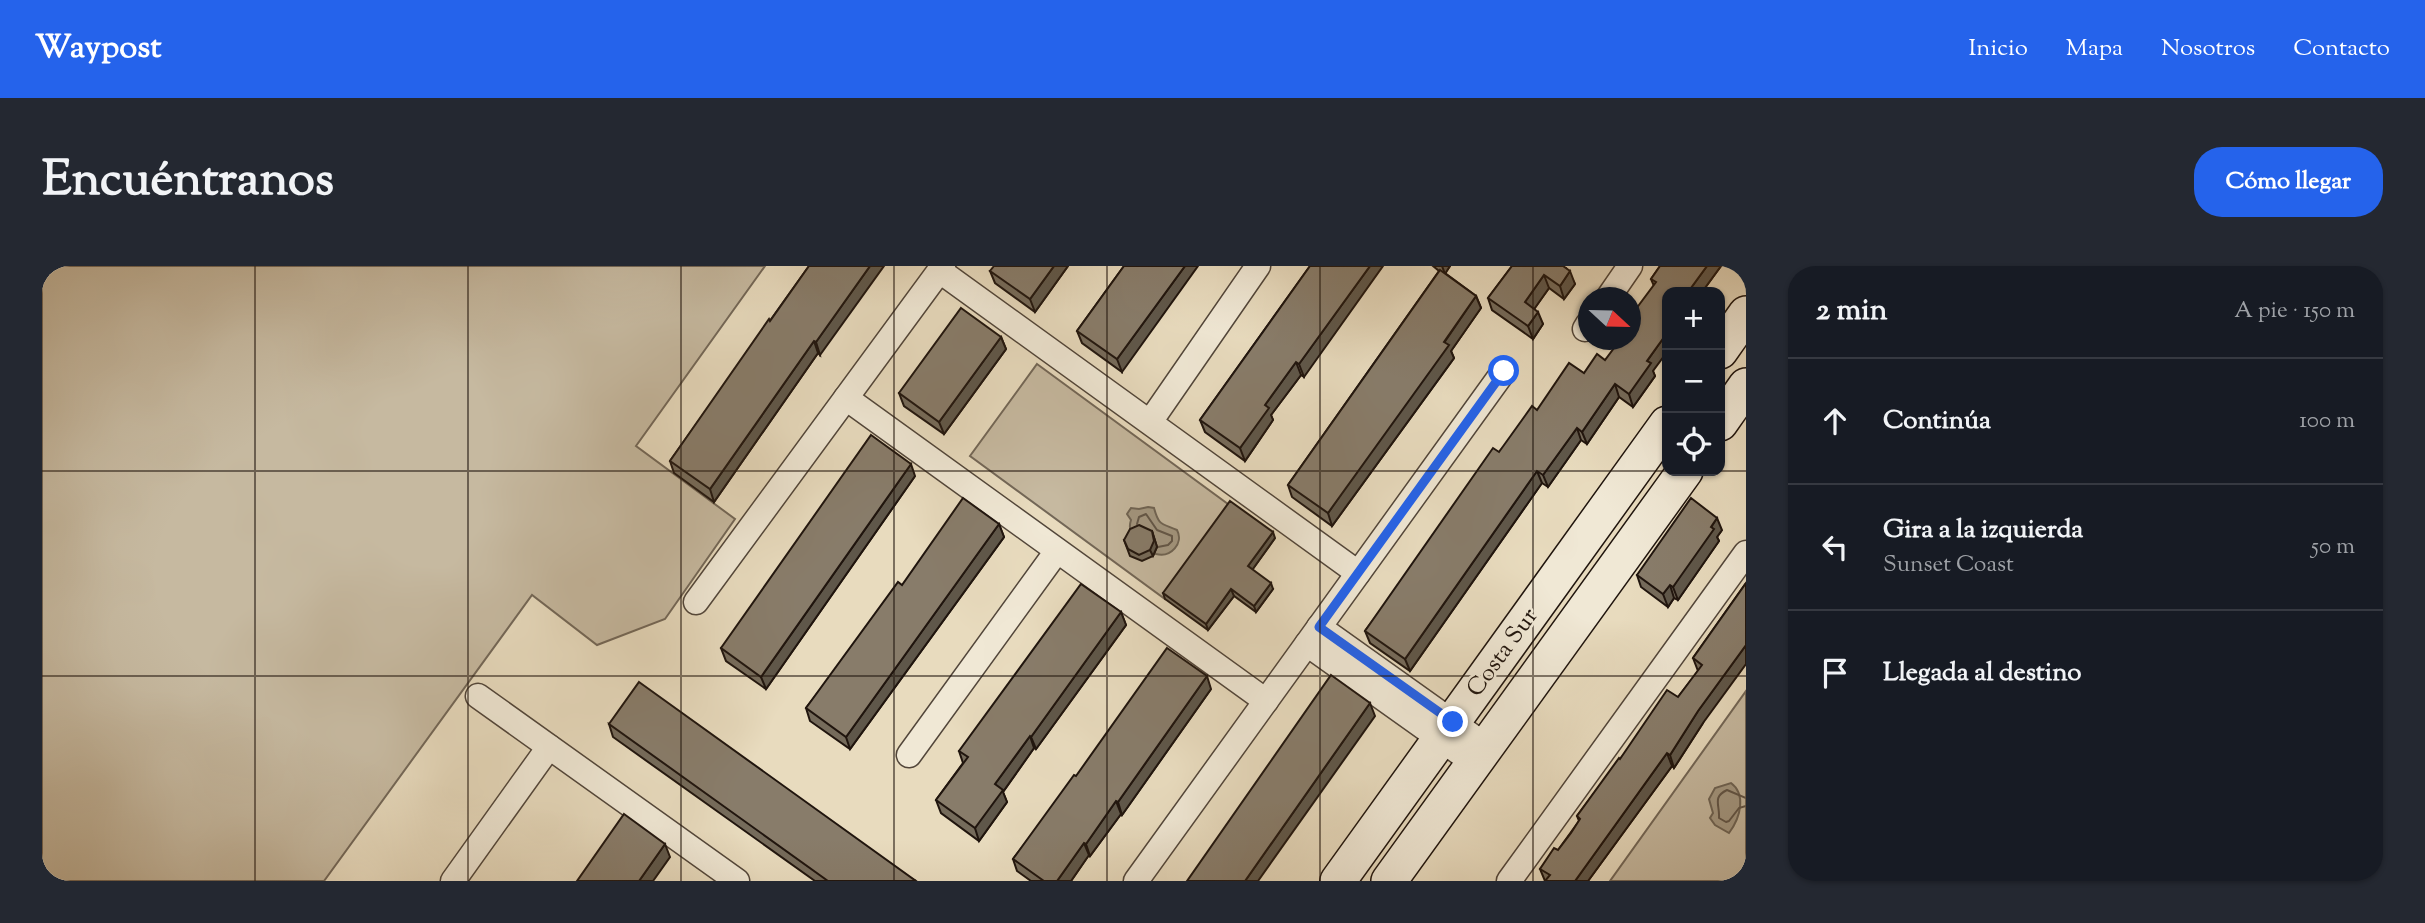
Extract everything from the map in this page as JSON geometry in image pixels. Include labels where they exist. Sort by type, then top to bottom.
[{"type":"street","points":[[1150,422],[1258,266]]},
{"type":"street","points":[[1616,287],[1630,266]]},
{"type":"street","points":[[696,602],[942,268],[1358,573]]},
{"type":"street","points":[[1721,350],[1746,314]]},
{"type":"street","points":[[1136,881],[1504,371]]},
{"type":"street","points":[[1725,416],[1746,386]]},
{"type":"street","points":[[846,398],[1266,701]]},
{"type":"street","name":"Costa Sur","points":[[1338,881],[1662,431]]},
{"type":"street","name":"Costa Sur","points":[[1389,881],[1681,476]]},
{"type":"street","points":[[909,755],[1057,551]]},
{"type":"street","points":[[1509,881],[1746,553]]},
{"type":"street","points":[[1313,636],[1480,755]]},
{"type":"street","points":[[478,696],[549,747],[711,874],[737,881]]},
{"type":"street","points":[[453,881],[549,747]]},
{"type":"shaded area","points":[[42,266],[765,266],[636,446],[735,519],[665,619],[597,645],[532,595],[324,881],[42,881]]},
{"type":"shaded area","points":[[1037,364],[1232,507],[1165,599],[970,456]]},
{"type":"shaded area","points":[[1746,691],[1746,881],[1610,881]]},
{"type":"water","points":[[1131,508],[1154,508],[1161,523],[1177,530],[1179,540],[1175,548],[1167,554],[1151,551],[1131,531],[1131,520],[1127,514]]},
{"type":"water","points":[[1731,783],[1739,793],[1740,806],[1729,833],[1715,825],[1710,818],[1713,813],[1709,799],[1715,788]]},
{"type":"building","points":[[809,266],[870,266],[710,489],[670,461]]},
{"type":"building","points":[[994,266],[1054,266],[1030,299],[990,271]]},
{"type":"building","points":[[1124,266],[1185,266],[1117,359],[1077,331]]},
{"type":"building","points":[[1310,266],[1370,266],[1299,364],[1296,362],[1265,405],[1269,408],[1240,448],[1200,420]]},
{"type":"building","points":[[1512,266],[1563,266],[1570,271],[1560,286],[1544,275],[1525,302],[1538,312],[1528,326],[1488,298]]},
{"type":"building","points":[[1660,266],[1707,266],[1692,287],[1662,287],[1662,340],[1647,361],[1651,363],[1629,394],[1615,384],[1582,432],[1577,428],[1543,475],[1537,471],[1405,659],[1365,631],[1493,448],[1499,452],[1532,406],[1537,410],[1569,363],[1584,373],[1597,354],[1605,360],[1612,350],[1641,350],[1641,302],[1656,282],[1651,279]]},
{"type":"building","points":[[1440,270],[1476,296],[1444,342],[1449,345],[1328,513],[1288,485]]},
{"type":"building","points":[[961,308],[1001,337],[939,422],[899,393]]},
{"type":"building","points":[[871,435],[911,464],[761,677],[721,648]]},
{"type":"building","points":[[963,498],[999,524],[846,737],[806,708],[898,582],[902,585]]},
{"type":"building","points":[[1691,498],[1717,518],[1711,527],[1714,529],[1673,587],[1670,585],[1663,594],[1637,575]]},
{"type":"building","points":[[1230,501],[1273,532],[1248,566],[1271,583],[1254,606],[1231,589],[1206,624],[1163,593]]},
{"type":"building","points":[[1139,525],[1152,531],[1154,541],[1150,550],[1139,555],[1128,549],[1124,540],[1130,529]]},
{"type":"building","points":[[1746,583],[1746,645],[1670,755],[1667,753],[1575,881],[1545,881],[1550,875],[1540,869],[1554,848],[1558,850],[1571,833],[1580,819],[1577,816],[1667,690],[1678,697],[1702,665],[1693,658]]},
{"type":"building","points":[[1081,584],[1121,612],[995,784],[1003,790],[975,828],[936,800],[968,757],[959,751]]},
{"type":"building","points":[[1167,648],[1207,676],[1118,802],[1116,801],[1057,881],[1044,881],[1013,859]]},
{"type":"building","points":[[1331,675],[1370,703],[1245,881],[1187,881]]},
{"type":"building","points":[[639,682],[916,881],[828,881],[609,724]]},
{"type":"building","points":[[624,814],[665,844],[639,881],[577,881]]},
{"type":"route","points":[[1453,722],[1319,627],[1504,371]]}]
